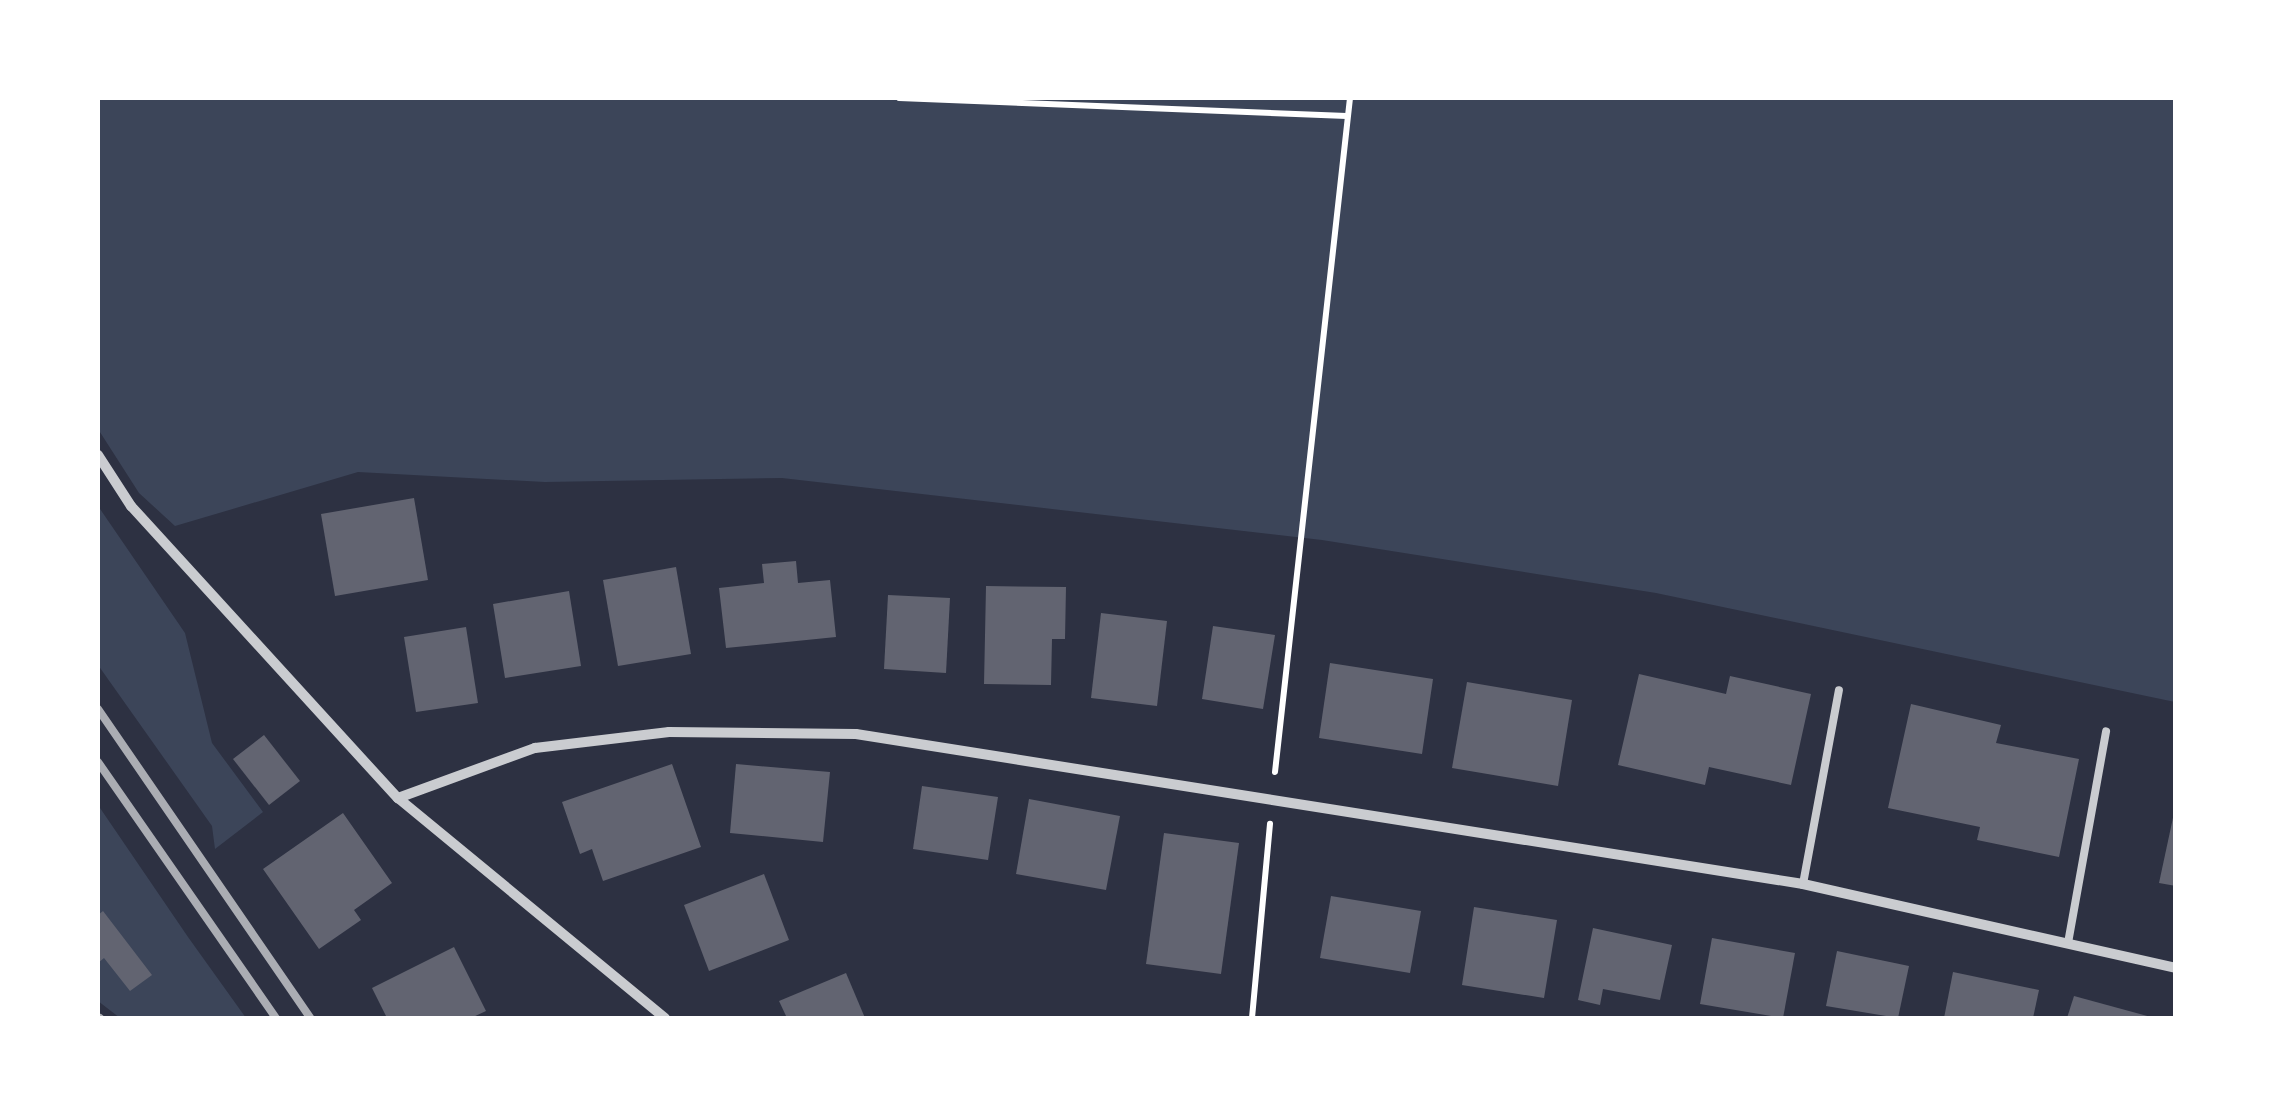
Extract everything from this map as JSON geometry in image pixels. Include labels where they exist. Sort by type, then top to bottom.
[{"type":"street","points":[[98,456],[131,506],[398,798],[666,1018]]},
{"type":"street","points":[[398,798],[535,748],[669,732],[856,734],[1272,796],[1802,884],[2176,968]]},
{"type":"lane","points":[[1802,884],[1839,690]]},
{"type":"lane","points":[[2068,943],[2106,731]]},
{"type":"path","points":[[899,98],[1347,116]]},
{"type":"path","points":[[1252,1018],[1272,796],[1350,98]]},
{"type":"shaded area","points":[[98,98],[2175,98],[2175,702],[1656,593],[1322,540],[782,478],[545,482],[358,472],[175,526],[139,493],[98,429]]},
{"type":"shaded area","points":[[98,506],[185,633],[212,743],[263,812],[215,849],[212,826],[98,665]]},
{"type":"shaded area","points":[[98,805],[246,1018],[120,1018],[98,1001]]},
{"type":"building","points":[[414,498],[428,580],[335,596],[321,514]]},
{"type":"building","points":[[796,561],[798,583],[830,580],[836,637],[726,648],[719,588],[764,583],[762,564]]},
{"type":"building","points":[[676,567],[691,654],[618,666],[603,580]]},
{"type":"building","points":[[986,586],[1066,587],[1065,639],[1052,639],[1051,685],[984,684]]},
{"type":"building","points":[[569,591],[581,666],[505,678],[493,604]]},
{"type":"building","points":[[888,595],[950,598],[946,673],[884,669]]},
{"type":"building","points":[[1101,613],[1167,621],[1157,706],[1091,698]]},
{"type":"building","points":[[1213,626],[1275,635],[1263,709],[1202,699]]},
{"type":"building","points":[[466,627],[478,703],[416,712],[404,637]]},
{"type":"building","points":[[1330,663],[1433,679],[1422,754],[1319,738]]},
{"type":"building","points":[[1639,674],[1726,694],[1730,676],[1811,694],[1791,785],[1709,767],[1705,785],[1618,765]]},
{"type":"building","points":[[1467,682],[1572,700],[1558,786],[1452,768]]},
{"type":"building","points":[[1911,704],[2001,725],[1996,743],[2079,759],[2059,857],[1977,840],[1980,827],[1888,808]]},
{"type":"building","points":[[264,735],[300,781],[269,805],[233,759]]},
{"type":"building","points":[[672,764],[701,847],[603,881],[592,849],[580,854],[562,802]]},
{"type":"building","points":[[736,764],[830,772],[823,842],[730,833]]},
{"type":"building","points":[[922,786],[998,797],[988,860],[913,849]]},
{"type":"building","points":[[1029,799],[1120,816],[1106,890],[1016,874]]},
{"type":"building","points":[[343,813],[392,883],[354,910],[361,920],[319,949],[263,869]]},
{"type":"building","points":[[2176,813],[2176,886],[2159,883]]},
{"type":"building","points":[[1164,833],[1239,843],[1221,974],[1146,964]]},
{"type":"building","points":[[764,874],[789,940],[709,971],[684,905]]},
{"type":"building","points":[[1331,896],[1421,911],[1410,973],[1320,958]]},
{"type":"building","points":[[1474,907],[1557,920],[1544,998],[1462,985]]},
{"type":"building","points":[[103,911],[152,975],[130,991],[104,958],[98,963],[98,915]]},
{"type":"building","points":[[1593,928],[1672,945],[1660,1000],[1603,989],[1600,1005],[1578,1000]]},
{"type":"building","points":[[1712,938],[1795,953],[1783,1018],[1700,1004]]},
{"type":"building","points":[[454,947],[486,1011],[471,1018],[387,1018],[372,988]]},
{"type":"building","points":[[1837,951],[1909,966],[1898,1018],[1826,1006]]},
{"type":"building","points":[[1953,972],[2039,990],[2033,1018],[1944,1018]]},
{"type":"building","points":[[846,973],[865,1018],[787,1018],[779,1001]]},
{"type":"building","points":[[2074,996],[2151,1017],[2067,1018]]},
{"type":"railway","points":[[98,709],[310,1018]]},
{"type":"railway","points":[[98,762],[276,1018]]}]
